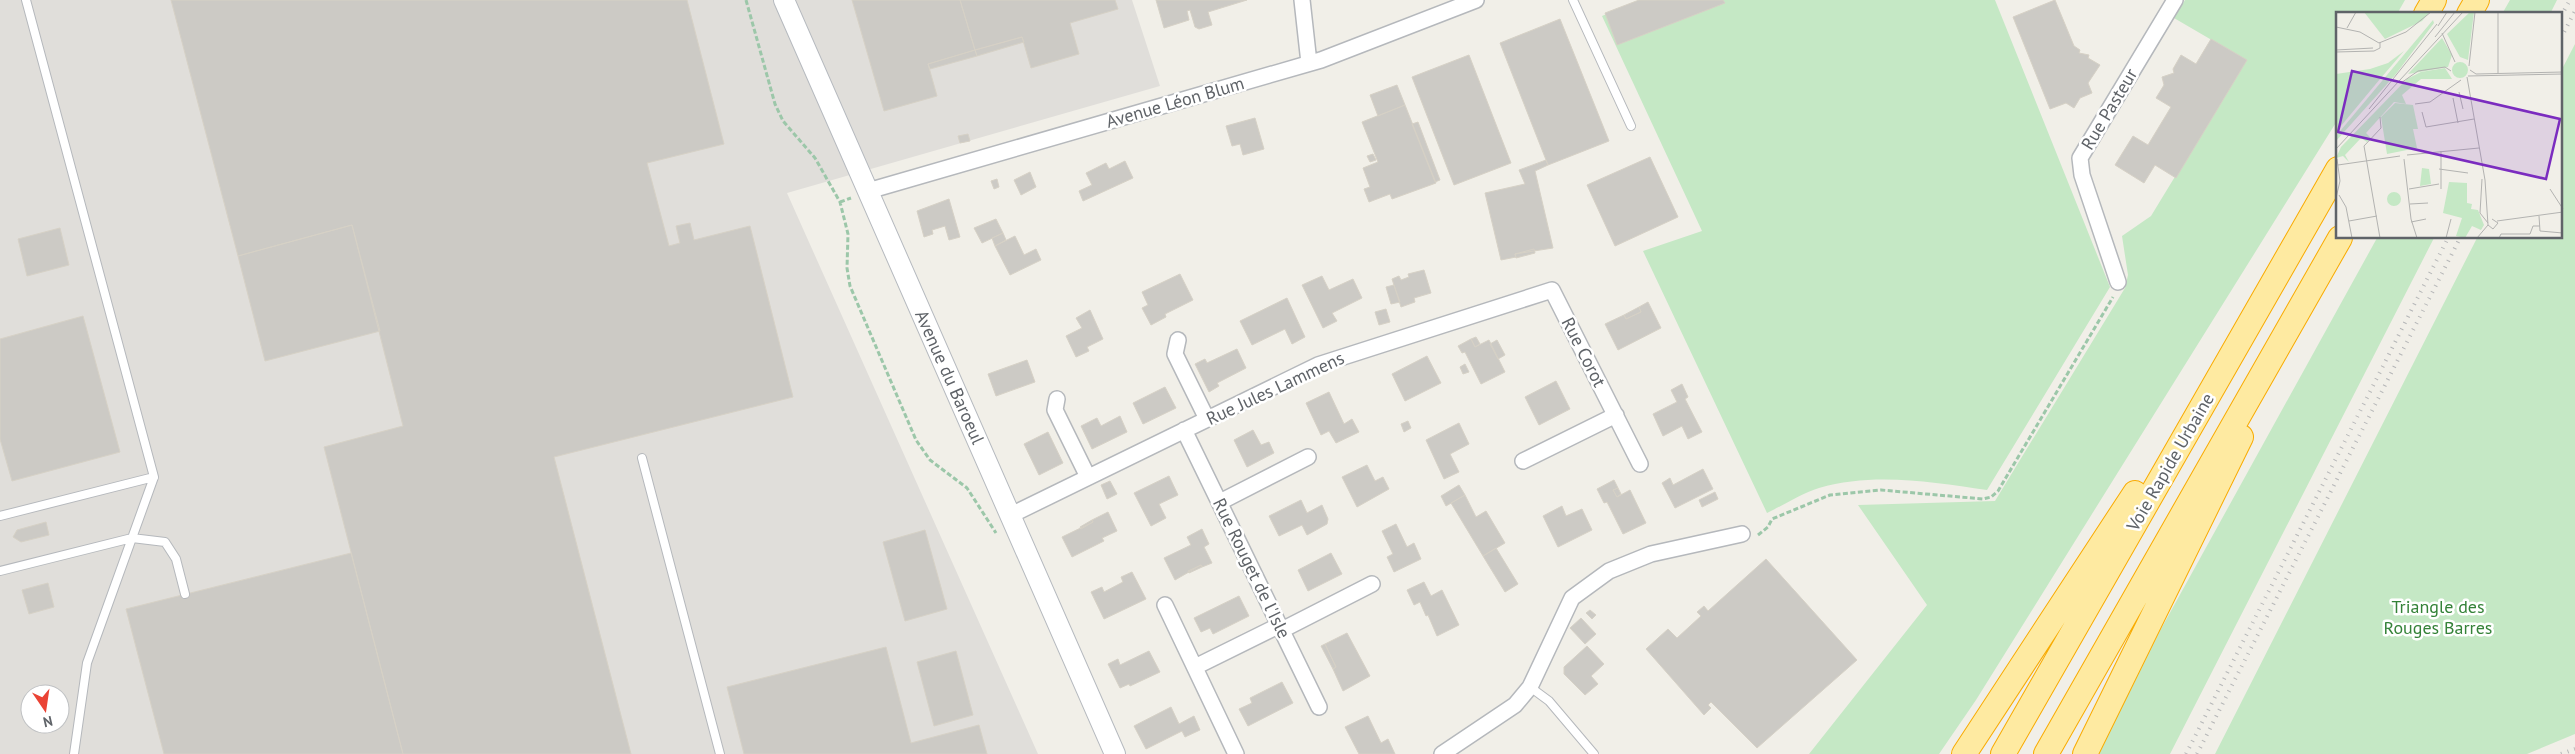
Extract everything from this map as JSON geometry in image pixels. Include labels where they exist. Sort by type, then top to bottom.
[{"type":"highway","points":[[2427,12],[2434,0]]},
{"type":"highway","points":[[2470,12],[2477,0]]},
{"type":"highway","name":"Voie Rapide Urbaine","points":[[2003,754],[2336,172]]},
{"type":"highway","name":"Voie Rapide Urbaine","points":[[2046,754],[2339,239]]},
{"type":"highway","points":[[1964,754],[2275,278]]},
{"type":"highway","points":[[2085,754],[2161,596],[2228,467],[2277,348]]},
{"type":"main road","name":"Avenue du Baroeul","points":[[784,0],[1115,754]]},
{"type":"street","points":[[1302,0],[1309,63]]},
{"type":"street","name":"Avenue Léon Blum","points":[[868,191],[1309,63],[1476,0]]},
{"type":"street","name":"Rue Pasteur","points":[[2118,282],[2083,181],[2080,158],[2175,0]]},
{"type":"street","name":"Rue Jules Lammens","points":[[1010,515],[1332,360],[1552,290]]},
{"type":"street","name":"Rue Corot","points":[[1552,290],[1640,464]]},
{"type":"street","points":[[1178,340],[1175,354],[1207,419]]},
{"type":"street","points":[[1057,399],[1055,410],[1088,478]]},
{"type":"street","points":[[1523,461],[1616,415]]},
{"type":"street","name":"Rue Rouget de l'Isle","points":[[1184,430],[1320,707]]},
{"type":"street","points":[[1220,502],[1308,457]]},
{"type":"street","points":[[1442,754],[1460,749],[1515,705],[1530,687],[1572,598],[1608,571],[1651,554],[1735,536]]},
{"type":"street","points":[[1195,667],[1372,584]]},
{"type":"street","points":[[1165,605],[1236,754]]},
{"type":"lane","points":[[26,0],[154,477],[88,663],[74,754]]},
{"type":"lane","points":[[1573,0],[1631,126]]},
{"type":"lane","points":[[642,458],[720,754]]},
{"type":"lane","points":[[0,516],[154,477]]},
{"type":"lane","points":[[0,571],[132,538],[165,542],[176,559],[185,594]]},
{"type":"lane","points":[[1530,687],[1549,701],[1594,754]]},
{"type":"path","points":[[746,0],[774,104],[783,121],[815,158],[840,202],[848,234],[847,268],[850,286],[916,440],[930,460],[967,488],[1000,538]]},
{"type":"path","points":[[1735,536],[1743,541],[1754,538],[1768,527],[1772,519],[1830,495],[1881,490],[1983,499],[1991,497],[1998,491],[2113,298],[2118,289],[2118,282]]},
{"type":"shaded area","points":[[0,0],[1132,0],[1160,86],[787,193],[1038,754],[0,754]]},
{"type":"green space","points":[[1639,0],[1995,0],[2110,287],[1987,490],[1903,480],[1861,480],[1813,490],[1767,513],[1643,251],[1702,231],[1602,16]]},
{"type":"green space","points":[[2185,0],[2405,0],[2398,12],[2336,12],[2336,123],[1976,700],[1939,754],[1809,754],[1927,605],[1858,505],[1995,501],[2125,288],[2128,275],[2122,236],[2151,216],[2246,60],[2174,18]]},
{"type":"green space","points":[[2510,0],[2557,0],[2551,12],[2503,12]]},
{"type":"green space","name":"Triangle des Rouges Barres","points":[[2575,44],[2575,734],[2527,754],[2215,754],[2476,239],[2562,239],[2562,69]]},
{"type":"green space","points":[[2376,239],[2433,239],[2170,754],[2098,754],[2161,629]]},
{"type":"building","points":[[171,0],[687,0],[724,144],[647,163],[669,246],[680,243],[676,226],[690,223],[694,240],[750,226],[793,397],[554,457],[631,754],[403,754],[324,447],[403,426],[352,225],[238,256]]},
{"type":"building","points":[[852,0],[960,0],[975,50],[928,64],[937,96],[884,111]]},
{"type":"building","points":[[960,0],[1115,0],[1118,9],[1070,23],[1079,54],[1031,68],[1022,37],[975,50]]},
{"type":"building","points":[[1156,0],[1247,0],[1208,12],[1212,25],[1199,29],[1195,27],[1190,10],[1187,11],[1189,20],[1164,28]]},
{"type":"building","points":[[1639,0],[1723,0],[1725,3],[1617,45],[1605,13]]},
{"type":"building","points":[[2055,0],[2074,46],[2080,50],[2079,53],[2089,55],[2088,58],[2100,65],[2088,83],[2092,93],[2080,98],[2074,108],[2066,103],[2050,109],[2013,17]]},
{"type":"building","points":[[1560,19],[1609,141],[1548,165],[1500,43]]},
{"type":"building","points":[[1022,37],[1024,42],[977,56],[975,50]]},
{"type":"building","points":[[2211,39],[2247,60],[2176,178],[2155,165],[2144,183],[2115,165],[2133,136],[2148,145],[2171,107],[2156,98],[2164,85],[2162,77],[2174,73],[2173,69],[2181,55],[2196,64]]},
{"type":"building","points":[[975,50],[977,56],[930,69],[928,64]]},
{"type":"building","points":[[1469,55],[1511,163],[1454,185],[1412,77]]},
{"type":"building","points":[[1397,85],[1405,105],[1378,116],[1370,95]]},
{"type":"building","points":[[1405,105],[1436,183],[1392,199],[1390,194],[1369,202],[1364,189],[1370,187],[1363,168],[1378,162],[1362,122]]},
{"type":"building","points":[[1255,118],[1264,149],[1243,155],[1240,144],[1232,146],[1226,126]]},
{"type":"building","points":[[1418,122],[1440,180],[1435,182],[1412,124]]},
{"type":"building","points":[[968,134],[970,141],[960,143],[958,136]]},
{"type":"building","points":[[1373,154],[1376,160],[1370,162],[1367,156]]},
{"type":"building","points":[[1650,157],[1678,217],[1615,246],[1587,185]]},
{"type":"building","points":[[1546,160],[1548,165],[1535,171],[1553,248],[1515,254],[1516,257],[1501,260],[1485,193],[1525,184],[1519,170]]},
{"type":"building","points":[[1125,161],[1133,178],[1083,201],[1079,191],[1092,185],[1086,173],[1106,163],[1109,169]]},
{"type":"building","points":[[1030,172],[1036,187],[1021,195],[1014,180]]},
{"type":"building","points":[[997,179],[999,187],[994,189],[991,181]]},
{"type":"building","points":[[949,199],[960,237],[949,240],[945,226],[932,230],[933,234],[924,237],[917,211]]},
{"type":"building","points":[[996,219],[1003,233],[982,243],[974,228]]},
{"type":"building","points":[[352,225],[380,331],[265,361],[238,256]]},
{"type":"building","points":[[60,228],[69,265],[27,276],[18,239]]},
{"type":"building","points":[[1003,233],[1006,240],[995,246],[992,238]]},
{"type":"building","points":[[1015,236],[1024,255],[1036,249],[1041,260],[1010,275],[995,246]]},
{"type":"building","points":[[1534,249],[1535,253],[1516,258],[1515,254]]},
{"type":"building","points":[[1424,270],[1431,293],[1414,298],[1415,302],[1401,307],[1392,279],[1399,276],[1401,280],[1409,277],[1408,274]]},
{"type":"building","points":[[1180,274],[1193,300],[1165,314],[1166,317],[1151,325],[1142,308],[1148,305],[1142,292]]},
{"type":"building","points":[[1322,276],[1329,290],[1353,279],[1362,298],[1332,313],[1337,321],[1323,328],[1302,285]]},
{"type":"building","points":[[1394,285],[1400,302],[1391,304],[1386,287]]},
{"type":"building","points":[[1287,298],[1305,337],[1292,344],[1285,329],[1252,345],[1240,321]]},
{"type":"building","points":[[1648,302],[1661,328],[1618,350],[1605,324],[1624,315],[1626,319],[1641,312],[1639,307]]},
{"type":"building","points":[[1639,307],[1641,312],[1626,319],[1624,315]]},
{"type":"building","points":[[1386,309],[1390,322],[1379,325],[1375,312]]},
{"type":"building","points":[[1090,310],[1103,339],[1087,347],[1089,351],[1076,357],[1066,336],[1082,328],[1076,318]]},
{"type":"building","points":[[83,316],[120,452],[12,481],[0,439],[0,339]]},
{"type":"building","points":[[1476,337],[1480,344],[1475,347],[1471,339]]},
{"type":"building","points":[[1471,339],[1475,347],[1489,340],[1505,372],[1481,384],[1465,352],[1462,353],[1458,346]]},
{"type":"building","points":[[1497,340],[1505,355],[1498,359],[1490,344]]},
{"type":"building","points":[[1237,349],[1246,368],[1217,383],[1219,386],[1209,392],[1195,364],[1205,359],[1207,363]]},
{"type":"building","points":[[1427,356],[1441,383],[1405,401],[1392,374]]},
{"type":"building","points":[[1027,360],[1035,382],[996,396],[988,374]]},
{"type":"building","points":[[1465,364],[1469,372],[1463,374],[1460,367]]},
{"type":"building","points":[[1556,381],[1570,409],[1539,425],[1525,397]]},
{"type":"building","points":[[1682,384],[1688,397],[1685,399],[1702,432],[1688,439],[1682,426],[1663,436],[1653,414],[1677,402],[1671,390]]},
{"type":"building","points":[[1165,387],[1176,408],[1143,424],[1133,403]]},
{"type":"building","points":[[1329,392],[1344,424],[1352,419],[1359,432],[1336,443],[1329,431],[1321,435],[1306,403]]},
{"type":"building","points":[[1120,416],[1127,432],[1092,449],[1081,426],[1097,418],[1101,426]]},
{"type":"building","points":[[1408,421],[1411,428],[1404,432],[1401,424]]},
{"type":"building","points":[[1459,423],[1469,444],[1450,454],[1459,472],[1444,479],[1426,440]]},
{"type":"building","points":[[1253,430],[1261,445],[1269,442],[1274,453],[1247,467],[1234,440]]},
{"type":"building","points":[[1048,432],[1063,463],[1039,475],[1024,444]]},
{"type":"building","points":[[1367,465],[1375,481],[1383,477],[1389,489],[1357,507],[1342,477]]},
{"type":"building","points":[[1703,469],[1713,489],[1675,508],[1662,483],[1670,478],[1673,485]]},
{"type":"building","points":[[1169,476],[1178,495],[1159,504],[1166,518],[1151,526],[1134,493]]},
{"type":"building","points":[[1614,480],[1618,488],[1613,490],[1617,497],[1630,490],[1646,523],[1623,534],[1607,502],[1604,503],[1597,489]]},
{"type":"building","points":[[1110,481],[1117,494],[1107,499],[1101,485]]},
{"type":"building","points":[[1459,485],[1465,495],[1446,506],[1441,496]]},
{"type":"building","points":[[1618,488],[1621,494],[1617,497],[1613,490]]},
{"type":"building","points":[[1715,492],[1718,499],[1702,507],[1699,500]]},
{"type":"building","points":[[1465,495],[1476,517],[1486,511],[1505,543],[1483,556],[1451,503]]},
{"type":"building","points":[[1301,500],[1307,513],[1322,505],[1328,519],[1327,524],[1307,535],[1302,525],[1279,536],[1269,516]]},
{"type":"building","points":[[1562,506],[1566,516],[1582,509],[1592,530],[1558,547],[1543,516]]},
{"type":"building","points":[[1108,512],[1117,531],[1102,538],[1104,541],[1072,557],[1062,537],[1093,522],[1092,520]]},
{"type":"building","points":[[1092,520],[1093,522],[1081,529],[1080,527]]},
{"type":"building","points":[[46,522],[49,535],[21,542],[13,537],[17,530]]},
{"type":"building","points":[[1396,524],[1407,547],[1414,543],[1421,559],[1394,572],[1387,557],[1393,554],[1382,531]]},
{"type":"building","points":[[1202,529],[1209,544],[1204,547],[1212,563],[1202,567],[1201,565],[1175,580],[1164,558],[1191,545],[1187,537]]},
{"type":"building","points":[[925,530],[947,609],[905,621],[883,542]]},
{"type":"building","points":[[1496,548],[1518,584],[1505,592],[1483,556]]},
{"type":"building","points":[[351,553],[403,754],[164,754],[126,609]]},
{"type":"building","points":[[1331,553],[1342,574],[1308,591],[1298,570]]},
{"type":"building","points":[[1766,559],[1857,660],[1757,748],[1711,702],[1708,705],[1711,708],[1704,715],[1646,649],[1668,629],[1677,638],[1701,616],[1697,612],[1704,606],[1708,611]]},
{"type":"building","points":[[1201,565],[1202,567],[1189,573],[1188,571]]},
{"type":"building","points":[[1132,572],[1146,599],[1104,619],[1091,592],[1102,587],[1104,592],[1123,582],[1121,577]]},
{"type":"building","points":[[1424,582],[1431,596],[1442,590],[1459,625],[1437,636],[1420,602],[1414,605],[1407,590]]},
{"type":"building","points":[[48,583],[54,607],[29,614],[22,590]]},
{"type":"building","points":[[1239,596],[1249,616],[1213,634],[1210,628],[1201,632],[1194,618]]},
{"type":"building","points":[[1590,610],[1596,615],[1592,619],[1586,613]]},
{"type":"building","points":[[1581,618],[1596,634],[1585,644],[1570,628]]},
{"type":"building","points":[[1347,633],[1370,676],[1343,691],[1333,669],[1336,667],[1325,644]]},
{"type":"building","points":[[1325,644],[1336,667],[1333,669],[1321,646]]},
{"type":"building","points":[[1587,646],[1604,664],[1591,676],[1598,684],[1585,695],[1564,674],[1564,667]]},
{"type":"building","points":[[886,647],[911,743],[979,725],[987,754],[744,754],[727,687]]},
{"type":"building","points":[[956,651],[973,715],[934,726],[917,662]]},
{"type":"building","points":[[1149,651],[1160,672],[1130,686],[1129,684],[1120,688],[1108,664],[1118,659],[1120,665]]},
{"type":"building","points":[[1282,682],[1293,703],[1248,726],[1239,709],[1252,703],[1250,698]]},
{"type":"building","points":[[1171,707],[1179,724],[1194,716],[1200,730],[1185,737],[1182,731],[1146,749],[1134,726]]},
{"type":"building","points":[[1368,716],[1381,743],[1388,739],[1395,754],[1359,754],[1345,727]]},
{"type":"railway","points":[[2562,14],[2570,0]]},
{"type":"railway","points":[[2562,36],[2575,11]]},
{"type":"railway","points":[[2186,754],[2447,239]]},
{"type":"railway","points":[[2197,754],[2459,239]]},
{"type":"railway","points":[[2561,754],[2575,749]]}]
